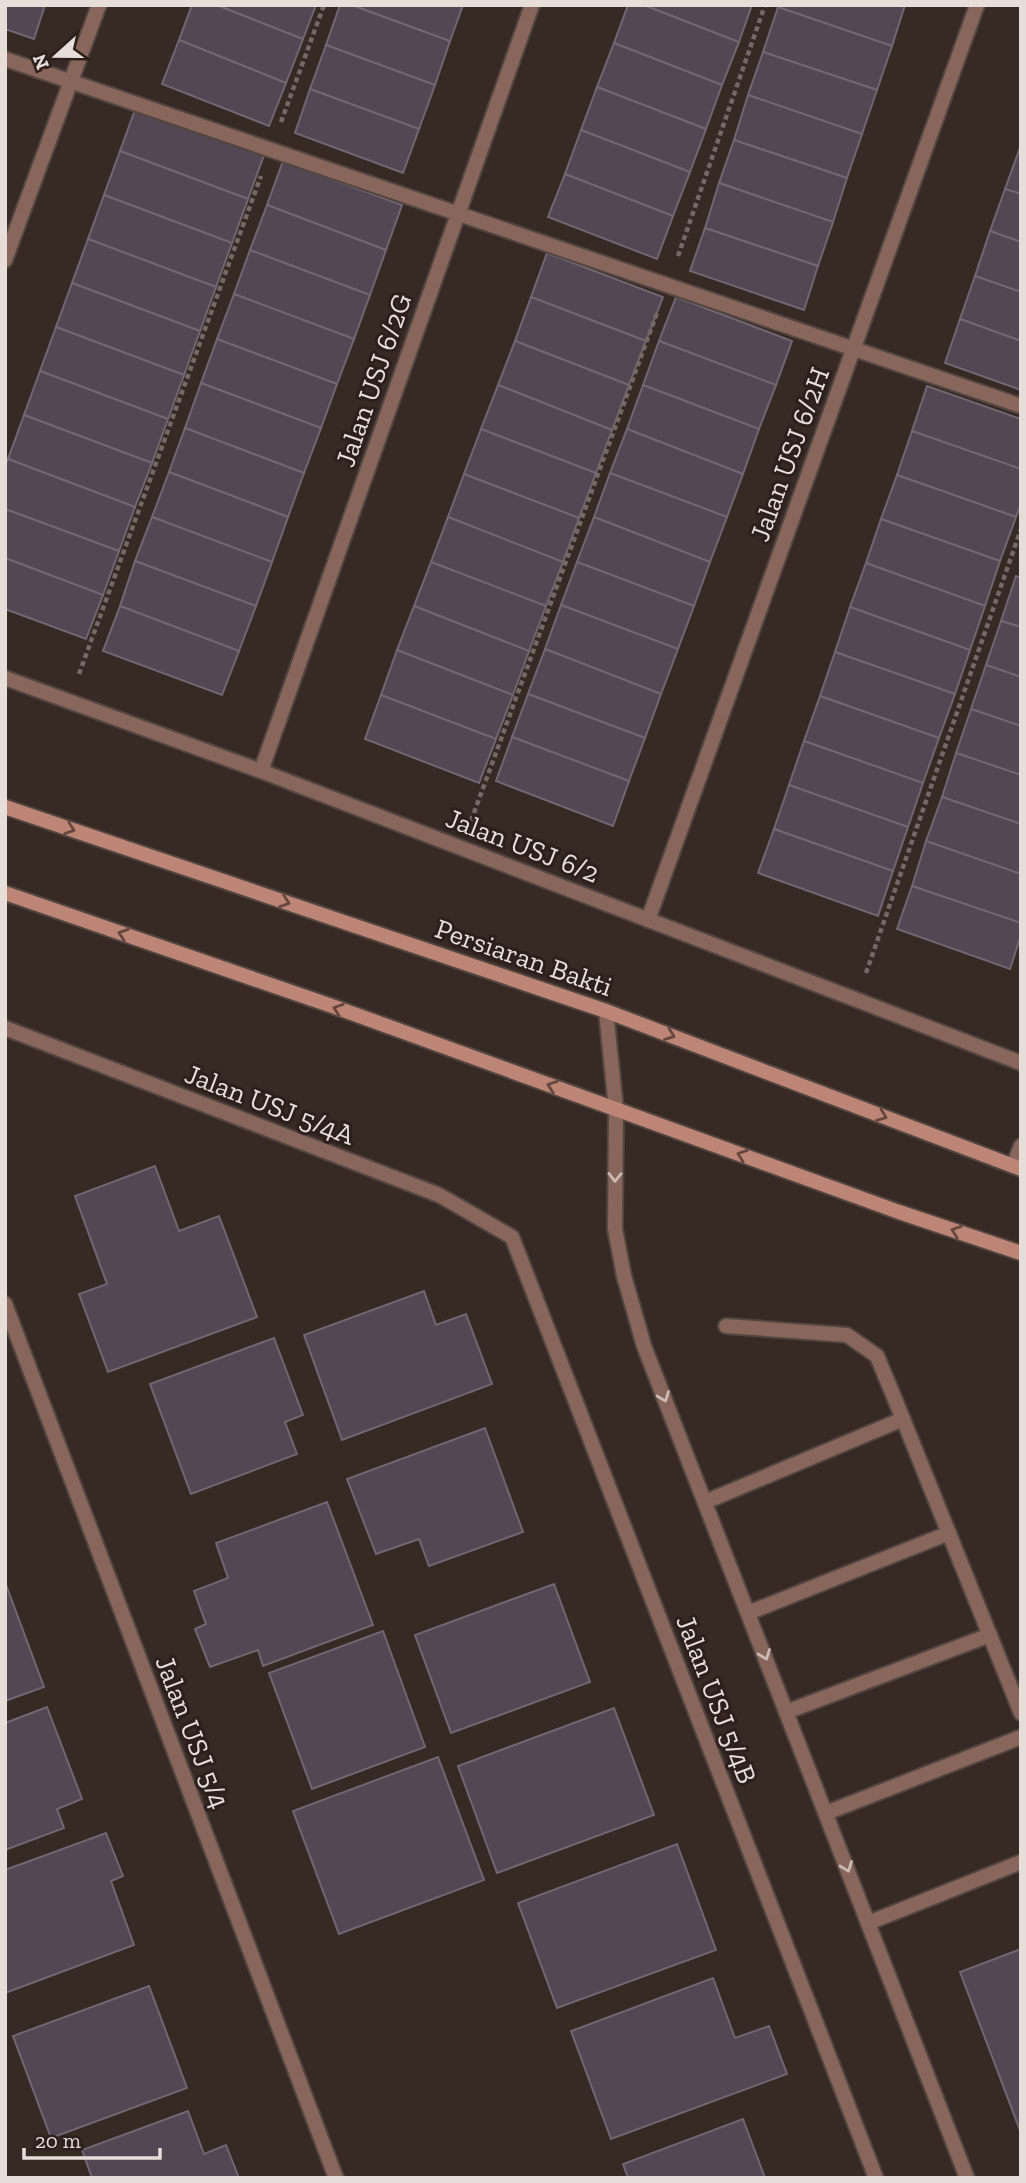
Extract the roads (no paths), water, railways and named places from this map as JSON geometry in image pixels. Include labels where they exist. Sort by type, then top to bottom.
[{"type":"street","points":[[5,260],[99,5]]},
{"type":"street","name":"Jalan USJ 6/2G","points":[[261,771],[532,5]]},
{"type":"street","name":"Jalan USJ 6/2H","points":[[648,920],[977,5]]},
{"type":"street","points":[[5,59],[1021,406]]},
{"type":"street","name":"Jalan USJ 6/2","points":[[5,678],[261,771],[1021,1063]]},
{"type":"street","name":"Persiaran Bakti","points":[[5,807],[606,1011],[1017,1168]]},
{"type":"street","points":[[5,893],[332,1006],[899,1212],[1021,1253]]},
{"type":"street","points":[[606,1011],[616,1109],[615,1230],[624,1276],[644,1346],[967,2178]]},
{"type":"street","name":"Jalan USJ 5/4A","points":[[5,1028],[439,1195],[512,1237]]},
{"type":"street","points":[[1017,1168],[1021,1146]]},
{"type":"street","name":"Jalan USJ 5/4B","points":[[512,1237],[876,2178]]},
{"type":"street","name":"Jalan USJ 5/4","points":[[5,1304],[335,2178]]},
{"type":"street","points":[[726,1326],[847,1335],[877,1356],[1021,1713]]},
{"type":"street","points":[[705,1502],[903,1419]]},
{"type":"street","points":[[748,1613],[949,1534]]},
{"type":"street","points":[[786,1712],[990,1635]]},
{"type":"street","points":[[826,1813],[1021,1737]]},
{"type":"street","points":[[868,1923],[1021,1863]]}]
